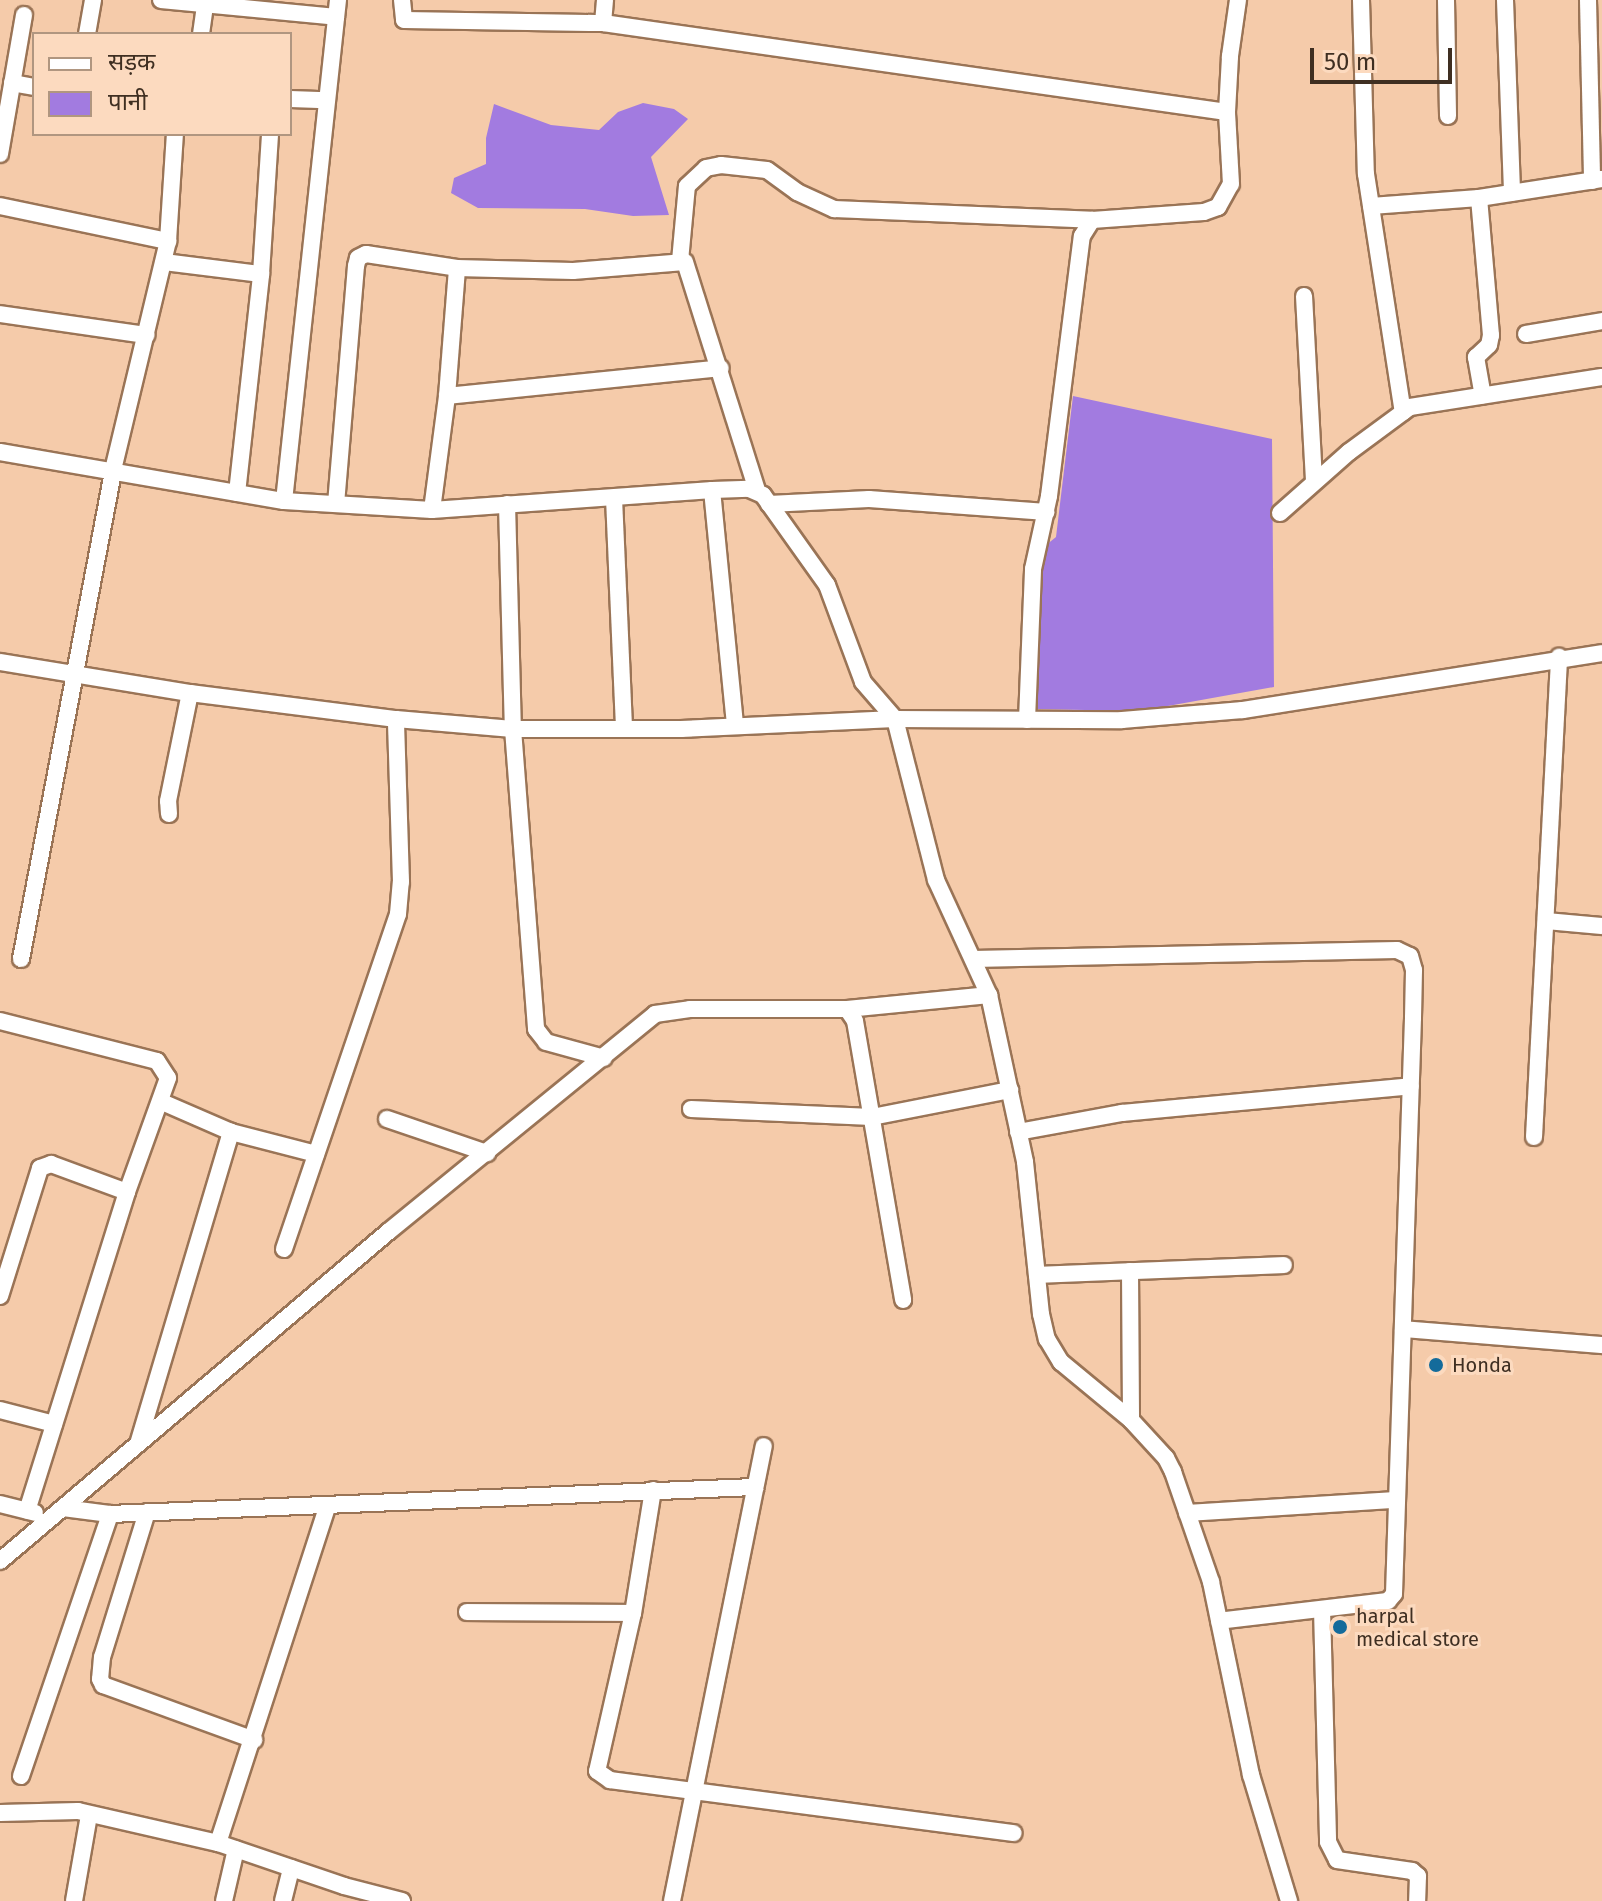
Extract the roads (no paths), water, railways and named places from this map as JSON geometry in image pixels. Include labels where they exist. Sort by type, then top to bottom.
[{"type":"street","points":[[87,32],[93,0]]},
{"type":"street","points":[[161,0],[337,9],[284,501]]},
{"type":"street","points":[[402,0],[404,20],[603,23],[1227,112]]},
{"type":"street","points":[[603,23],[605,0]]},
{"type":"street","points":[[680,261],[687,186],[706,168],[721,165],[767,170],[797,192],[834,209],[1092,220],[1169,217],[1218,207],[1231,184],[1227,112],[1230,56],[1238,0]]},
{"type":"street","points":[[1361,0],[1364,148],[1403,412]]},
{"type":"street","points":[[1446,0],[1448,116]]},
{"type":"street","points":[[1505,0],[1512,193]]},
{"type":"street","points":[[1371,206],[1479,198],[1597,180],[1588,0]]},
{"type":"street","points":[[201,32],[206,2]]},
{"type":"street","points":[[0,154],[24,15]]},
{"type":"street","points":[[12,83],[32,87]]},
{"type":"street","points":[[292,99],[326,100]]},
{"type":"street","points":[[21,959],[113,470],[168,241],[175,136]]},
{"type":"street","points":[[237,493],[261,274],[270,136]]},
{"type":"street","points":[[1479,198],[1491,335],[1489,345],[1476,355],[1483,395]]},
{"type":"street","points":[[0,206],[168,241]]},
{"type":"street","points":[[1027,720],[1033,569],[1047,512],[1082,236],[1092,220]]},
{"type":"street","points":[[336,504],[358,258],[366,254],[457,268],[573,271],[680,261],[687,267],[757,491],[827,585],[863,682],[895,719],[936,880],[989,995],[1025,1162],[1047,1339],[1061,1362],[1131,1420],[1166,1458],[1211,1582],[1251,1775],[1289,1901]]},
{"type":"street","points":[[164,262],[261,274]]},
{"type":"street","points":[[432,510],[447,396],[457,268]]},
{"type":"street","points":[[1304,296],[1314,482]]},
{"type":"street","points":[[0,314],[146,335]]},
{"type":"street","points":[[1526,334],[1602,321]]},
{"type":"street","points":[[447,396],[721,368]]},
{"type":"street","points":[[1280,513],[1314,482],[1417,404],[1602,377]]},
{"type":"street","points":[[0,452],[284,501],[432,510],[712,490],[757,491]]},
{"type":"street","points":[[712,490],[735,726]]},
{"type":"street","points":[[614,498],[624,729]]},
{"type":"street","points":[[769,504],[869,499],[1047,512]]},
{"type":"street","points":[[507,504],[513,729],[536,1029],[546,1042],[604,1058]]},
{"type":"street","points":[[0,662],[190,693],[396,719],[513,729],[624,729],[895,719],[1122,720],[1243,710],[1559,657],[1602,653]]},
{"type":"street","points":[[1534,1137],[1559,657]]},
{"type":"street","points":[[169,814],[168,801],[190,693]]},
{"type":"street","points":[[284,1249],[398,914],[401,882],[396,719]]},
{"type":"street","points":[[1546,921],[1602,926]]},
{"type":"street","points":[[973,959],[1397,950],[1410,956],[1414,970],[1411,1086],[1392,1599],[1219,1621]]},
{"type":"street","points":[[0,1561],[388,1232],[649,1018],[663,1011],[847,1009],[989,995]]},
{"type":"street","points":[[847,1009],[855,1021],[903,1300]]},
{"type":"street","points":[[0,1021],[157,1061],[165,1068],[168,1078],[162,1102],[127,1192],[27,1511]]},
{"type":"street","points":[[1018,1132],[1122,1113],[1411,1086]]},
{"type":"street","points":[[691,1109],[872,1117],[1010,1090]]},
{"type":"street","points":[[162,1102],[231,1132],[316,1154]]},
{"type":"street","points":[[387,1119],[487,1153]]},
{"type":"street","points":[[138,1445],[231,1132]]},
{"type":"street","points":[[0,1296],[40,1168],[51,1164],[127,1192]]},
{"type":"street","points":[[1037,1275],[1284,1265]]},
{"type":"street","points":[[1130,1271],[1131,1420]]},
{"type":"street","points":[[1403,1329],[1602,1345]]},
{"type":"street","points":[[0,1410],[54,1424]]},
{"type":"street","points":[[672,1901],[764,1446]]},
{"type":"street","points":[[0,1504],[27,1511],[110,1514],[755,1487]]},
{"type":"street","points":[[653,1490],[633,1613],[597,1771],[610,1780],[695,1788],[1014,1833]]},
{"type":"street","points":[[1187,1513],[1396,1500]]},
{"type":"street","points":[[218,1843],[328,1505]]},
{"type":"street","points":[[147,1512],[102,1657],[100,1679],[103,1685],[254,1740]]},
{"type":"street","points":[[21,1776],[110,1514]]},
{"type":"street","points":[[1322,1609],[1328,1842],[1337,1860],[1412,1871],[1418,1876],[1417,1901]]},
{"type":"street","points":[[467,1612],[633,1613]]},
{"type":"street","points":[[0,1813],[61,1810],[218,1843],[291,1868],[342,1894],[402,1901]]},
{"type":"street","points":[[74,1901],[89,1815]]},
{"type":"street","points":[[224,1901],[236,1849]]},
{"type":"street","points":[[283,1901],[291,1868]]},
{"type":"water","points":[[643,103],[674,109],[688,119],[651,157],[669,215],[633,216],[585,209],[478,208],[451,193],[454,178],[486,164],[486,138],[494,104],[551,125],[599,130],[618,112]]},
{"type":"water","points":[[1073,396],[1272,439],[1274,687],[1140,711],[1031,709],[1040,550],[1056,537]]},
{"type":"place","name":"Honda","points":[[1436,1365]]},
{"type":"place","name":"harpal medical store","points":[[1340,1627]]}]
